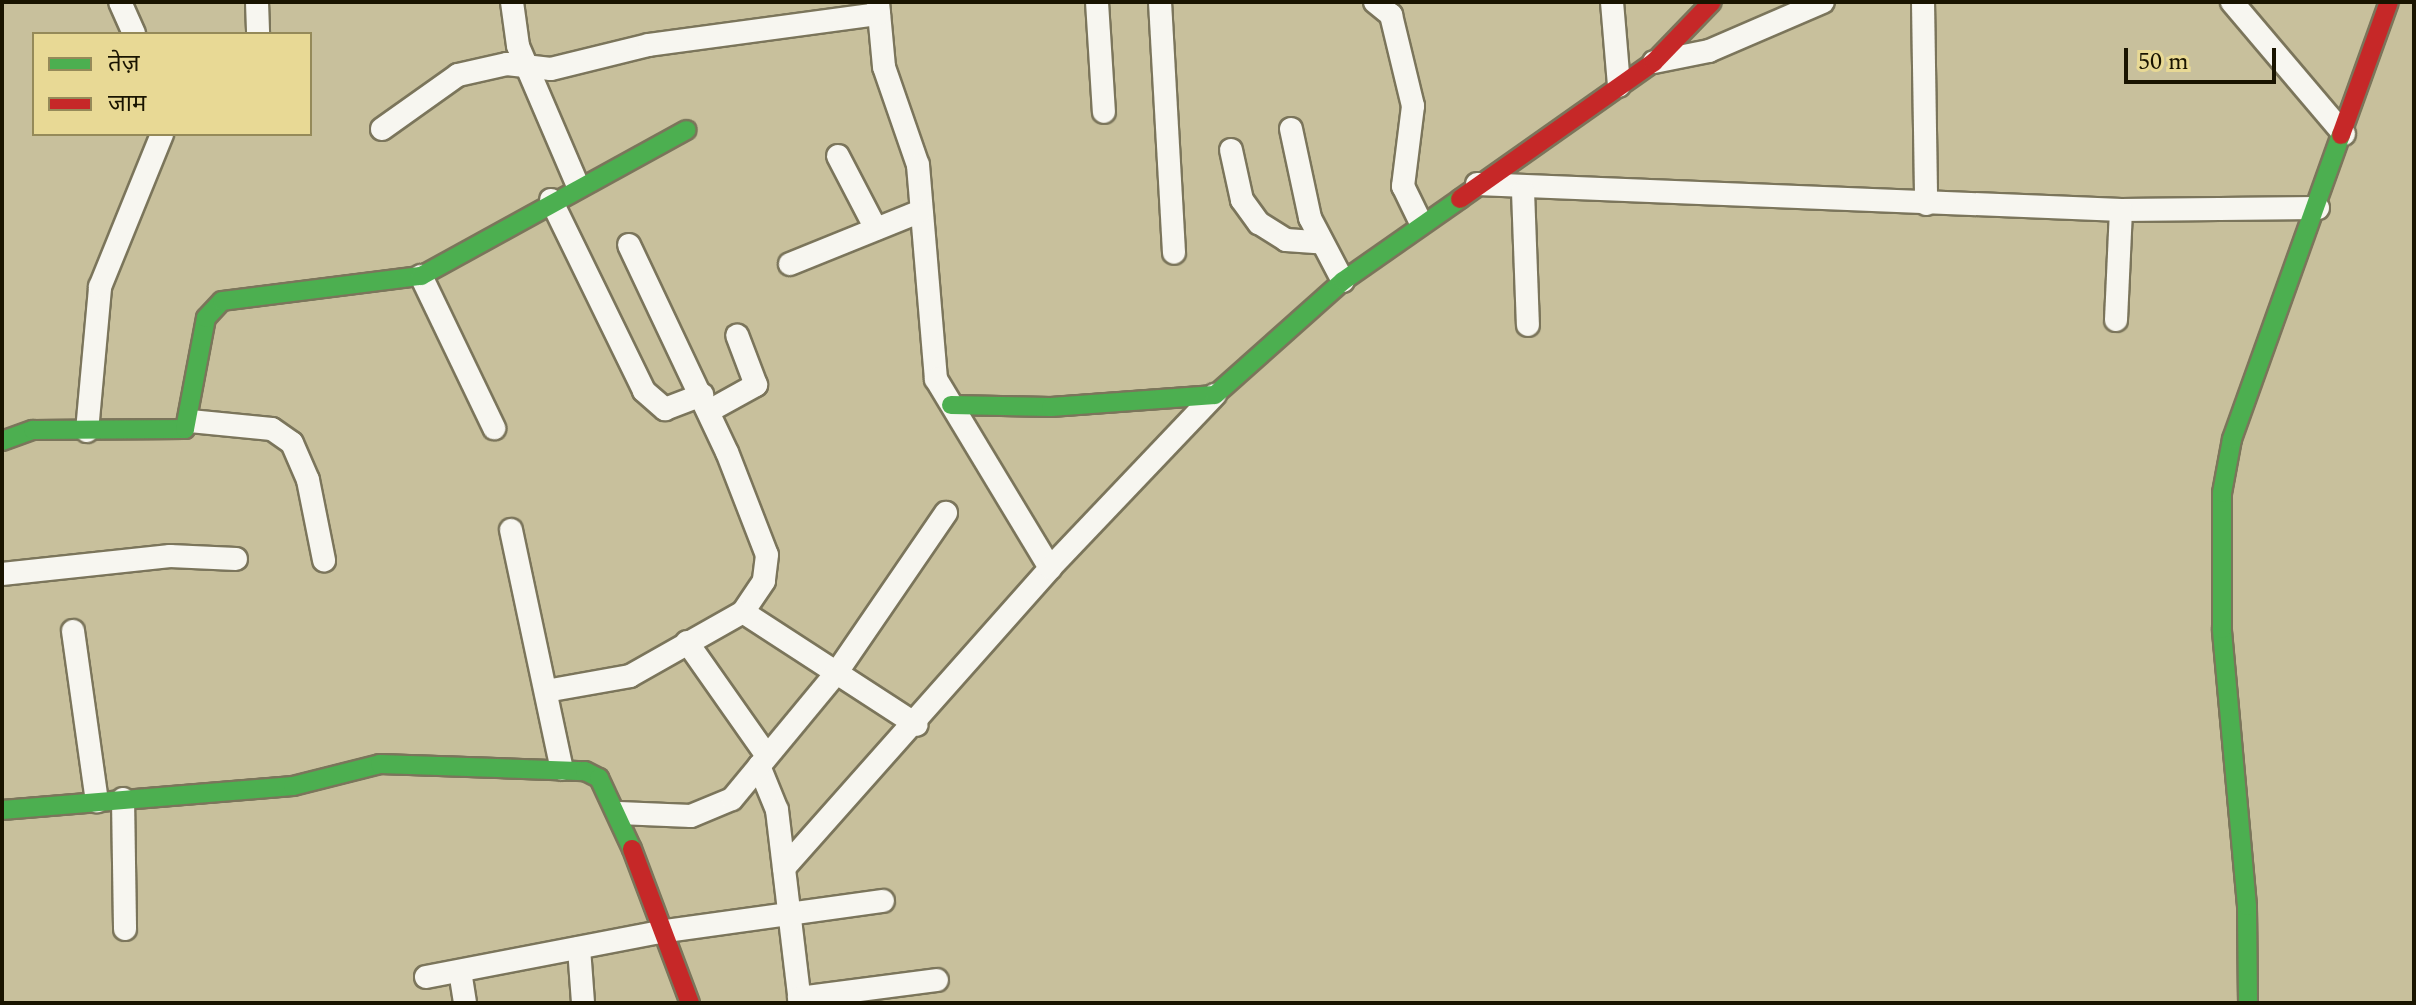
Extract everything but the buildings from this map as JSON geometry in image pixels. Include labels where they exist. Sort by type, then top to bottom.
[{"type":"street","points":[[120,2],[133,32]]},
{"type":"street","points":[[257,2],[258,32]]},
{"type":"street","points":[[512,2],[529,68],[578,186]]},
{"type":"street","points":[[1097,2],[1104,112]]},
{"type":"street","points":[[1160,2],[1174,253]]},
{"type":"street","points":[[1375,2],[1391,15],[1413,106],[1403,186],[1421,223]]},
{"type":"street","points":[[1612,2],[1619,86]]},
{"type":"street","points":[[784,868],[917,725],[1050,568],[1215,395],[1343,281],[1421,223],[1654,62],[1712,2]]},
{"type":"street","points":[[1654,62],[1709,51],[1823,2]]},
{"type":"street","points":[[1923,2],[1926,204]]},
{"type":"street","points":[[2232,2],[2344,134]]},
{"type":"street","points":[[2248,1003],[2247,906],[2222,629],[2222,493],[2232,439],[2318,208],[2389,2]]},
{"type":"street","points":[[382,129],[445,80],[507,64],[529,68],[879,8],[884,67],[918,165],[932,362],[951,405],[1050,568]]},
{"type":"street","points":[[1291,129],[1318,242],[1343,281]]},
{"type":"street","points":[[2,441],[33,430],[176,432],[190,421],[213,307],[421,276],[551,200],[687,130]]},
{"type":"street","points":[[87,431],[100,287],[161,136]]},
{"type":"street","points":[[1231,150],[1242,200],[1259,223],[1286,240],[1318,242]]},
{"type":"street","points":[[838,156],[876,229]]},
{"type":"street","points":[[1477,184],[1523,191],[2121,210],[2318,208]]},
{"type":"street","points":[[1523,191],[1528,325]]},
{"type":"street","points":[[551,200],[644,391],[665,409],[705,403],[756,385],[737,335]]},
{"type":"street","points":[[2116,320],[2121,210]]},
{"type":"street","points":[[790,264],[921,211]]},
{"type":"street","points":[[546,691],[617,681],[743,612],[764,581],[767,555],[705,403],[629,245]]},
{"type":"street","points":[[421,276],[494,428]]},
{"type":"street","points":[[951,405],[1051,407],[1215,395]]},
{"type":"street","points":[[190,421],[272,429],[292,443],[308,480],[324,560]]},
{"type":"street","points":[[619,813],[710,812],[763,761],[837,672],[946,513]]},
{"type":"street","points":[[511,530],[562,769]]},
{"type":"street","points":[[2,574],[170,556],[236,559]]},
{"type":"street","points":[[743,612],[917,725]]},
{"type":"street","points":[[73,631],[97,801]]},
{"type":"street","points":[[687,642],[763,761],[775,799],[800,1000],[937,980]]},
{"type":"street","points":[[2,810],[310,783],[380,764],[562,769],[599,778],[619,813],[659,932],[690,1003]]},
{"type":"street","points":[[123,799],[125,929]]},
{"type":"street","points":[[426,977],[659,932],[883,901]]},
{"type":"street","points":[[579,948],[583,1003]]},
{"type":"street","points":[[460,971],[465,1003]]},
{"type":"traffic: fast","points":[[2,441],[33,430],[185,429],[206,318],[222,301],[421,276],[687,130]]},
{"type":"traffic: fast","points":[[2248,1003],[2247,906],[2222,629],[2222,493],[2232,439],[2341,135]]},
{"type":"traffic: fast","points":[[951,405],[1051,407],[1215,395],[1343,281],[1460,199]]},
{"type":"traffic: fast","points":[[2,810],[293,786],[380,764],[585,771],[599,778],[632,849]]},
{"type":"traffic: jam","points":[[1460,199],[1654,62],[1712,2]]},
{"type":"traffic: jam","points":[[2341,135],[2389,2]]},
{"type":"traffic: jam","points":[[632,849],[690,1003]]}]
